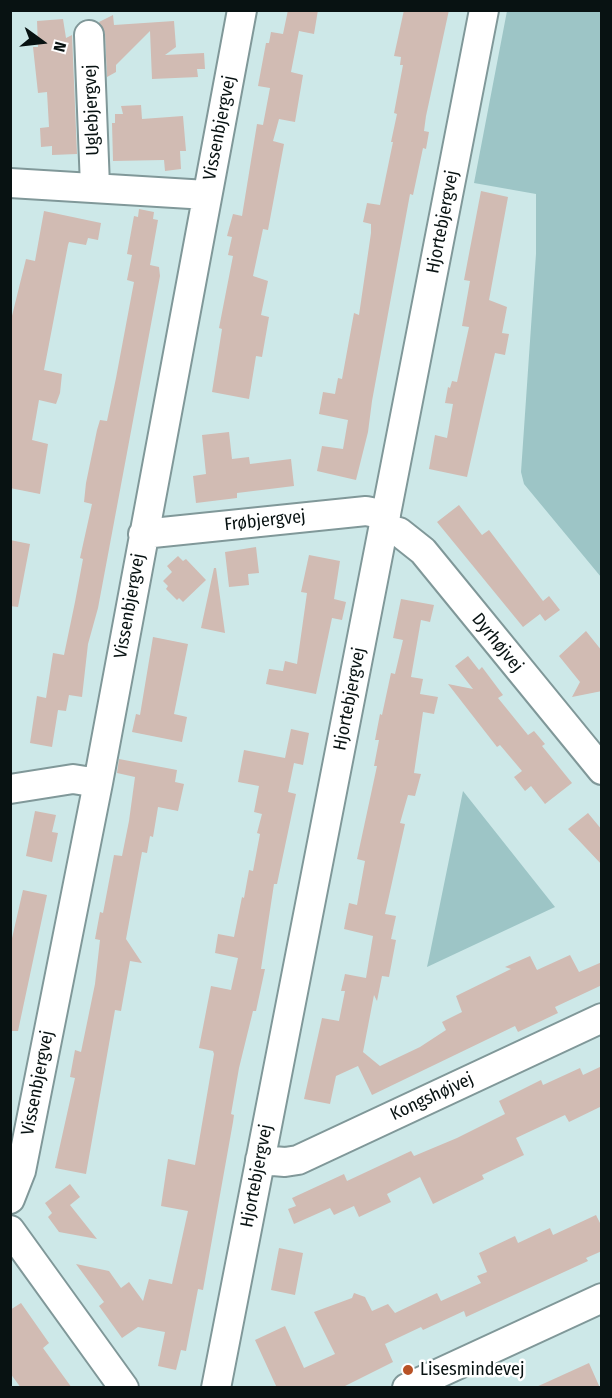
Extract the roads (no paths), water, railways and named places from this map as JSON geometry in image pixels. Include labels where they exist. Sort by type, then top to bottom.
[{"type":"street","name":"Vissenbjergvej","points":[[10,1199],[21,1171],[98,783],[242,10]]},
{"type":"street","name":"Hjortebjergvej","points":[[216,1388],[484,10]]},
{"type":"street","name":"Uglebjergvej","points":[[89,34],[94,186]]},
{"type":"street","points":[[10,183],[94,186],[207,195]]},
{"type":"street","name":"Frøbjergvej","points":[[143,534],[366,511],[384,522]]},
{"type":"street","name":"Dyrhøjvej","points":[[384,522],[423,551],[602,770]]},
{"type":"street","points":[[10,789],[73,779],[98,783]]},
{"type":"street","name":"Kongshøjvej","points":[[260,1160],[278,1162],[298,1160],[602,1018]]},
{"type":"street","points":[[10,1230],[124,1388]]},
{"type":"street","points":[[407,1388],[602,1298]]},
{"type":"place","name":"Lisesmindevej","points":[[408,1370]]}]
